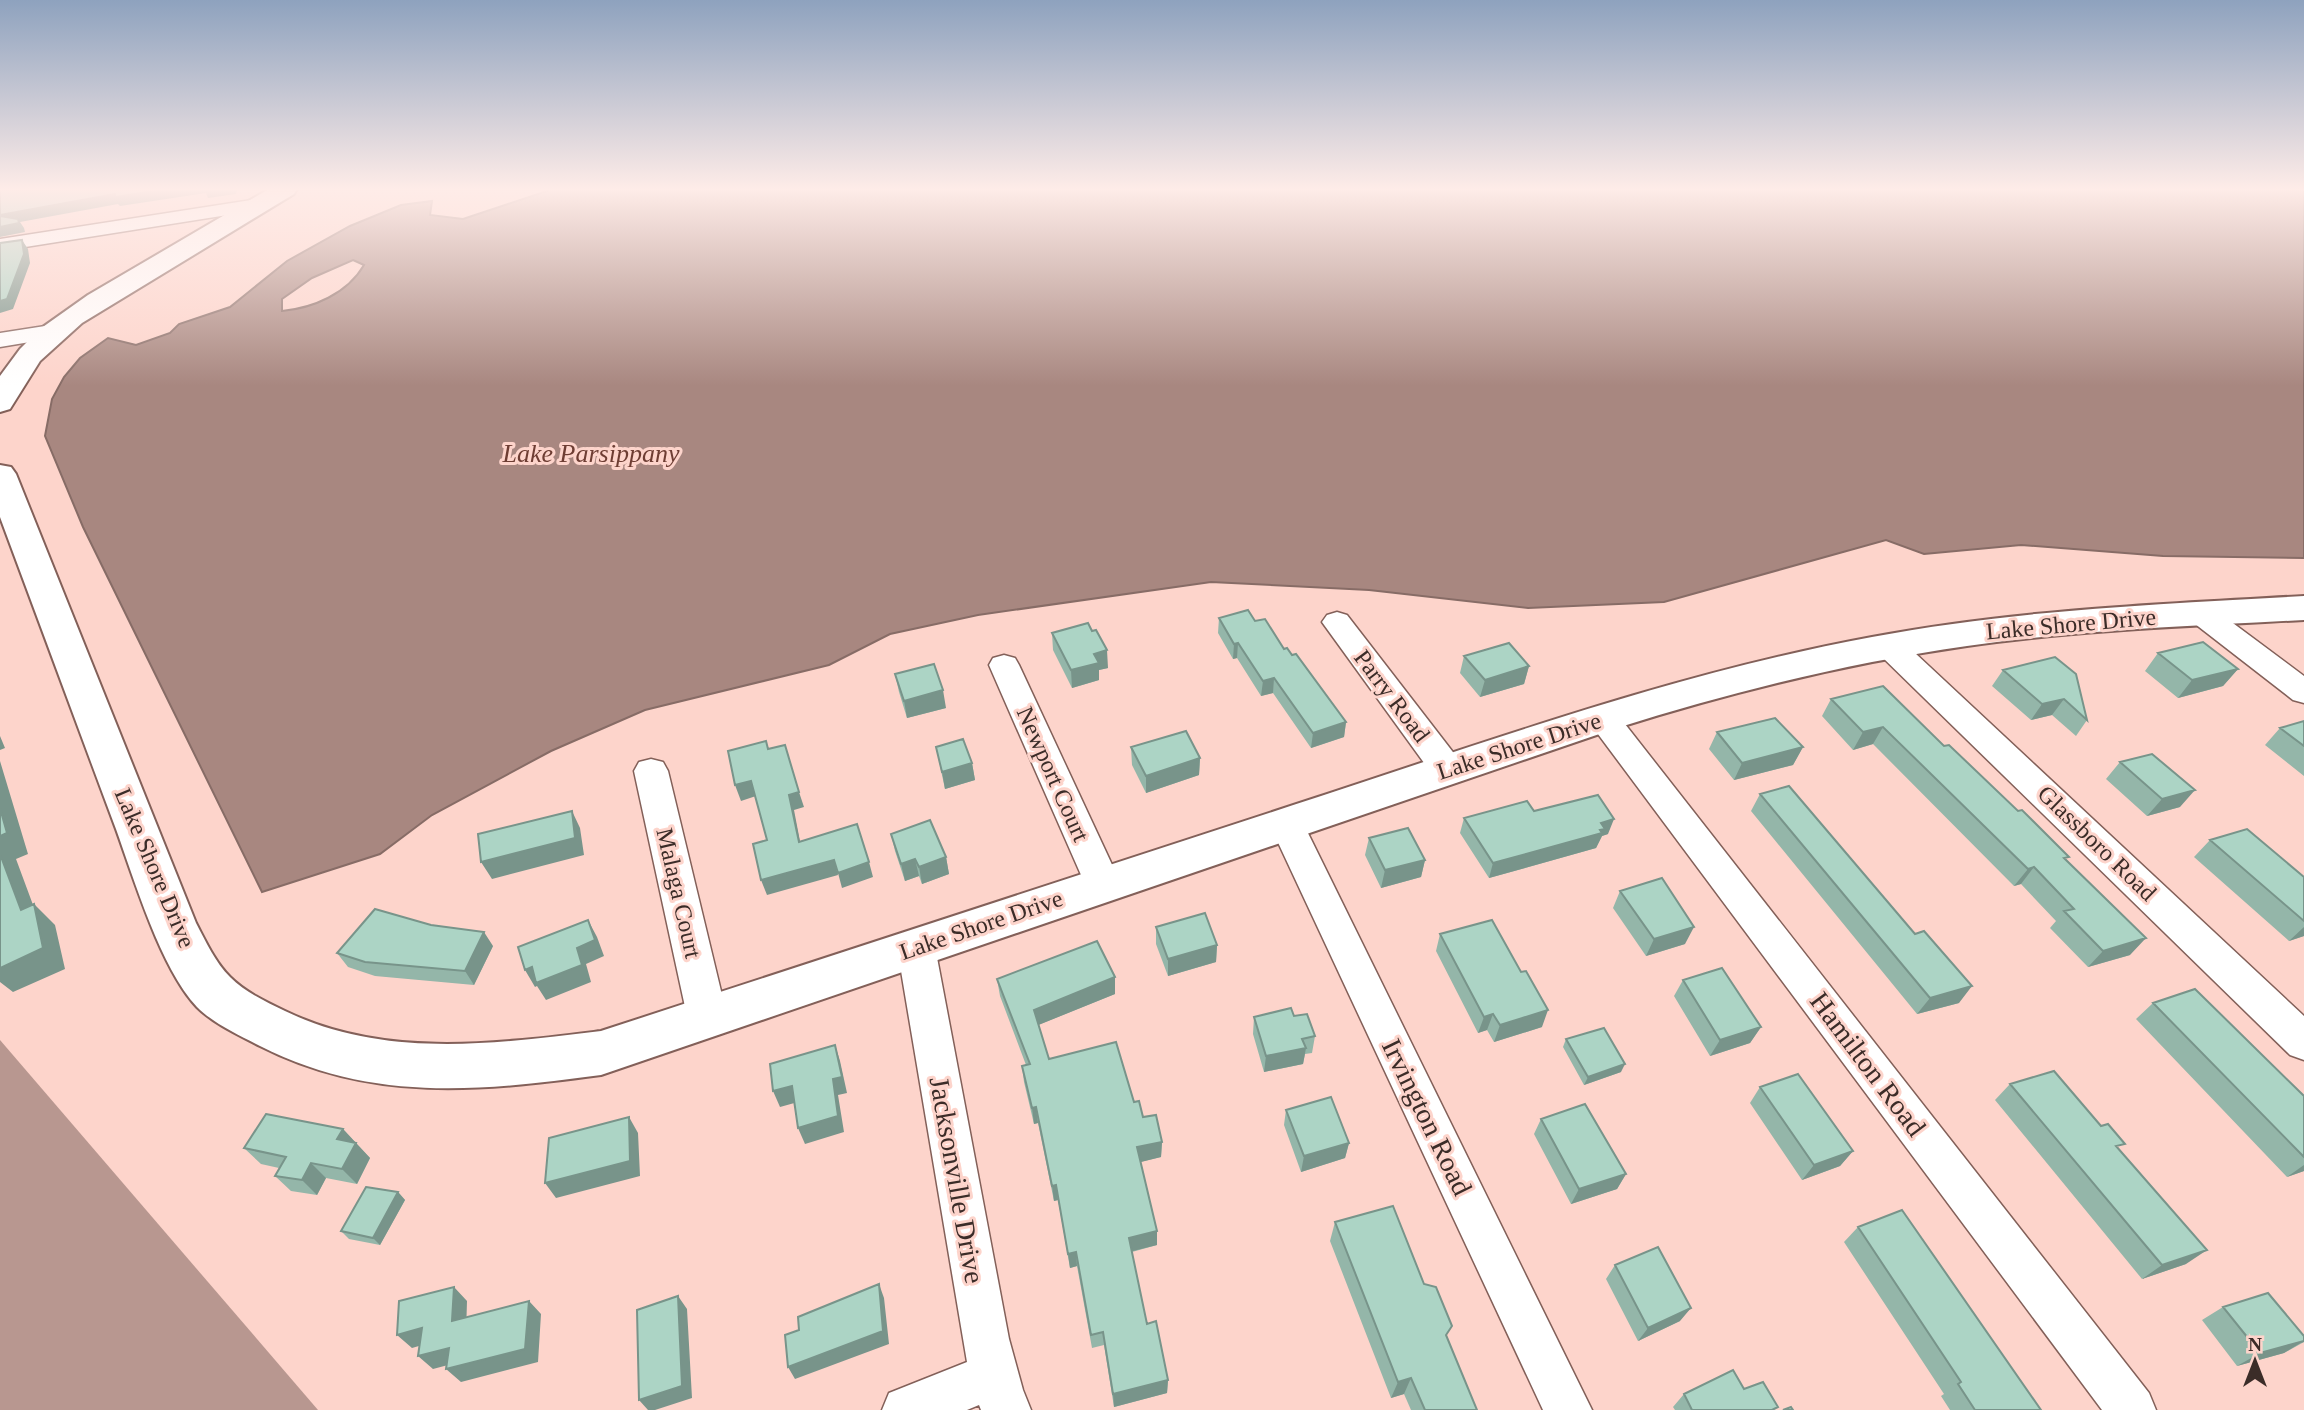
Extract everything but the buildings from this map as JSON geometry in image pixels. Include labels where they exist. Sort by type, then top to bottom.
[{"type":"street","points":[[0,403],[16,374],[58,331],[108,293],[173,255]]},
{"type":"street","points":[[0,340],[58,331]]},
{"type":"street","name":"Lake Shore Drive","points":[[0,474],[175,928],[209,988],[219,997],[274,1030],[335,1056],[383,1066],[435,1069],[517,1064],[601,1053],[1669,696],[1791,665],[1966,634],[2078,621],[2304,608]]},
{"type":"street","points":[[2200,613],[2304,692]]},
{"type":"street","name":"Parry Road","points":[[1337,622],[1447,769]]},
{"type":"street","name":"Glassboro Road","points":[[1889,646],[2304,1042]]},
{"type":"street","name":"Newport Court","points":[[1004,665],[1102,884]]},
{"type":"street","name":"Hamilton Road","points":[[1603,718],[2132,1410]]},
{"type":"street","name":"Malaga Court","points":[[652,771],[707,1016]]},
{"type":"street","name":"Irvington Road","points":[[1286,823],[1568,1410]]},
{"type":"street","name":"Jacksonville Drive","points":[[916,947],[985,1339],[1001,1392]]},
{"type":"street","points":[[906,1410],[1001,1392]]},
{"type":"shaded area","points":[[0,1040],[318,1410],[0,1410]]},
{"type":"water","name":"Lake Parsippany","points":[[298,255],[2304,255],[2304,558],[2163,556],[2021,545],[1924,554],[1886,540],[1664,602],[1528,608],[1369,590],[1211,582],[978,615],[890,634],[829,665],[645,710],[551,751],[432,815],[380,854],[262,892],[83,527],[45,436],[52,399],[64,377],[80,358],[108,338],[136,345],[170,333],[179,324],[230,307]],"holes":[[[353,260],[364,265],[339,292],[328,298],[306,307],[282,311],[282,299],[312,278]]]}]
